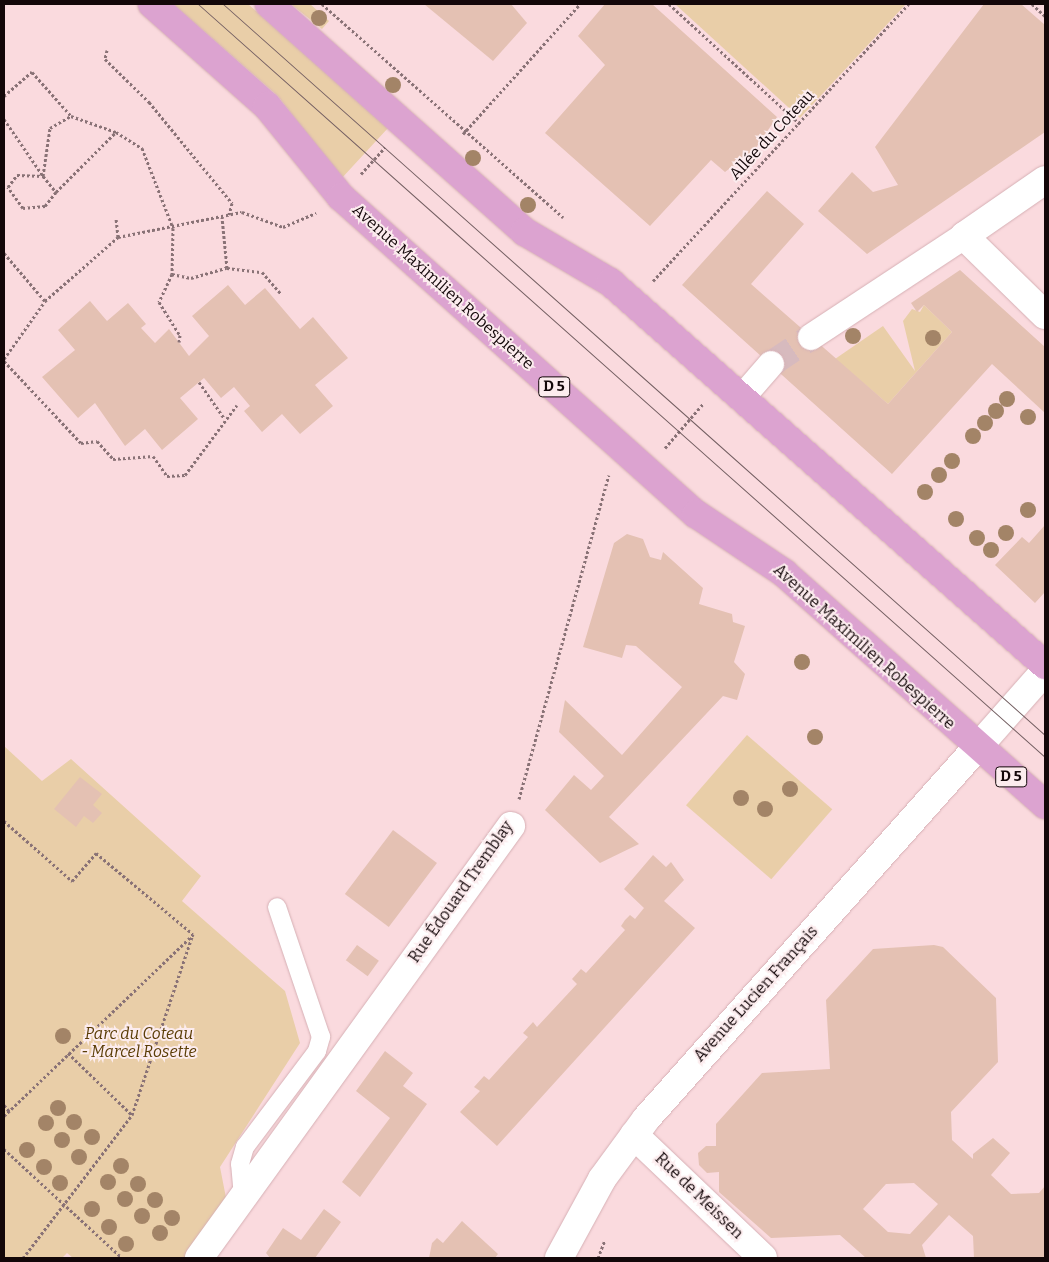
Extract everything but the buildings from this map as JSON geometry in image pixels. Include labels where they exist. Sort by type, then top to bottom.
[{"type":"main road","name":"Avenue Maximilien Robespierre","points":[[152,4],[267,106],[341,197],[696,514],[784,573],[977,748]]},
{"type":"main road","points":[[268,4],[525,232],[610,282],[1045,665]]},
{"type":"main road","name":"D 5","points":[[977,748],[1045,805]]},
{"type":"street","points":[[811,337],[1045,180]]},
{"type":"street","points":[[964,236],[1045,315]]},
{"type":"street","points":[[752,386],[771,364]]},
{"type":"street","name":"Avenue Lucien Français","points":[[559,1258],[602,1179],[634,1135],[1045,671]]},
{"type":"street","name":"Rue Édouard Tremblay","points":[[199,1258],[511,826]]},
{"type":"street","name":"Rue de Meissen","points":[[634,1135],[763,1258]]},
{"type":"lane","points":[[243,1197],[240,1164],[245,1147],[318,1051],[320,1037],[277,907]]},
{"type":"path","points":[[442,159],[580,4]]},
{"type":"path","points":[[669,4],[800,124]]},
{"type":"path","name":"Allée du Coteau","points":[[651,283],[909,4]]},
{"type":"path","points":[[1032,4],[1045,16]]},
{"type":"path","points":[[107,50],[105,59],[149,102],[232,203],[229,215]]},
{"type":"path","points":[[4,96],[32,72],[72,116],[116,132],[142,148],[173,228],[172,274],[159,302],[180,335],[179,342]]},
{"type":"path","points":[[43,176],[50,128],[72,116]]},
{"type":"path","points":[[4,119],[56,192]]},
{"type":"path","points":[[341,197],[404,124]]},
{"type":"path","points":[[43,176],[17,174],[8,187],[23,208],[46,206],[56,192],[116,132]]},
{"type":"path","points":[[237,405],[224,418],[185,475],[167,476],[153,456],[113,459],[97,441],[81,443],[4,359],[45,301],[118,237],[173,228],[242,212],[283,227]]},
{"type":"path","points":[[222,217],[227,268]]},
{"type":"path","points":[[116,218],[118,237]]},
{"type":"path","points":[[4,253],[45,301]]},
{"type":"path","points":[[172,274],[191,278],[227,268],[262,272],[281,294]]},
{"type":"path","points":[[199,382],[224,418]]},
{"type":"path","points":[[646,469],[706,401],[699,395]]},
{"type":"path","name":"Rue Édouard Tremblay","points":[[511,826],[614,442]]},
{"type":"path","points":[[4,822],[72,881],[96,854],[193,934]]},
{"type":"path","points":[[4,1116],[193,934]]},
{"type":"path","points":[[23,1258],[66,1206],[132,1115],[193,934]]},
{"type":"path","points":[[68,1053],[132,1115]]},
{"type":"path","points":[[4,1105],[9,1111]]},
{"type":"path","points":[[4,1151],[122,1258]]},
{"type":"green space","points":[[173,4],[248,4],[388,128],[341,179],[278,96]]},
{"type":"green space","points":[[291,4],[310,4],[329,21],[322,29]]},
{"type":"green space","points":[[675,4],[906,4],[800,118]]},
{"type":"green space","points":[[924,305],[952,332],[888,404],[835,359],[883,326],[915,371],[903,321],[912,309],[920,312]]},
{"type":"green space","points":[[747,735],[832,809],[771,879],[686,805]]},
{"type":"green space","name":"Parc du Coteau - Marcel Rosette","points":[[4,746],[42,781],[71,759],[201,876],[182,901],[285,991],[300,1043],[220,1167],[227,1203],[185,1258],[73,1258],[67,1253],[62,1258],[4,1258]]},
{"type":"tunnel","points":[[771,364],[811,337]]},
{"type":"tram line","points":[[198,4],[1045,757]]},
{"type":"tram line","points":[[223,4],[1045,735]]}]
